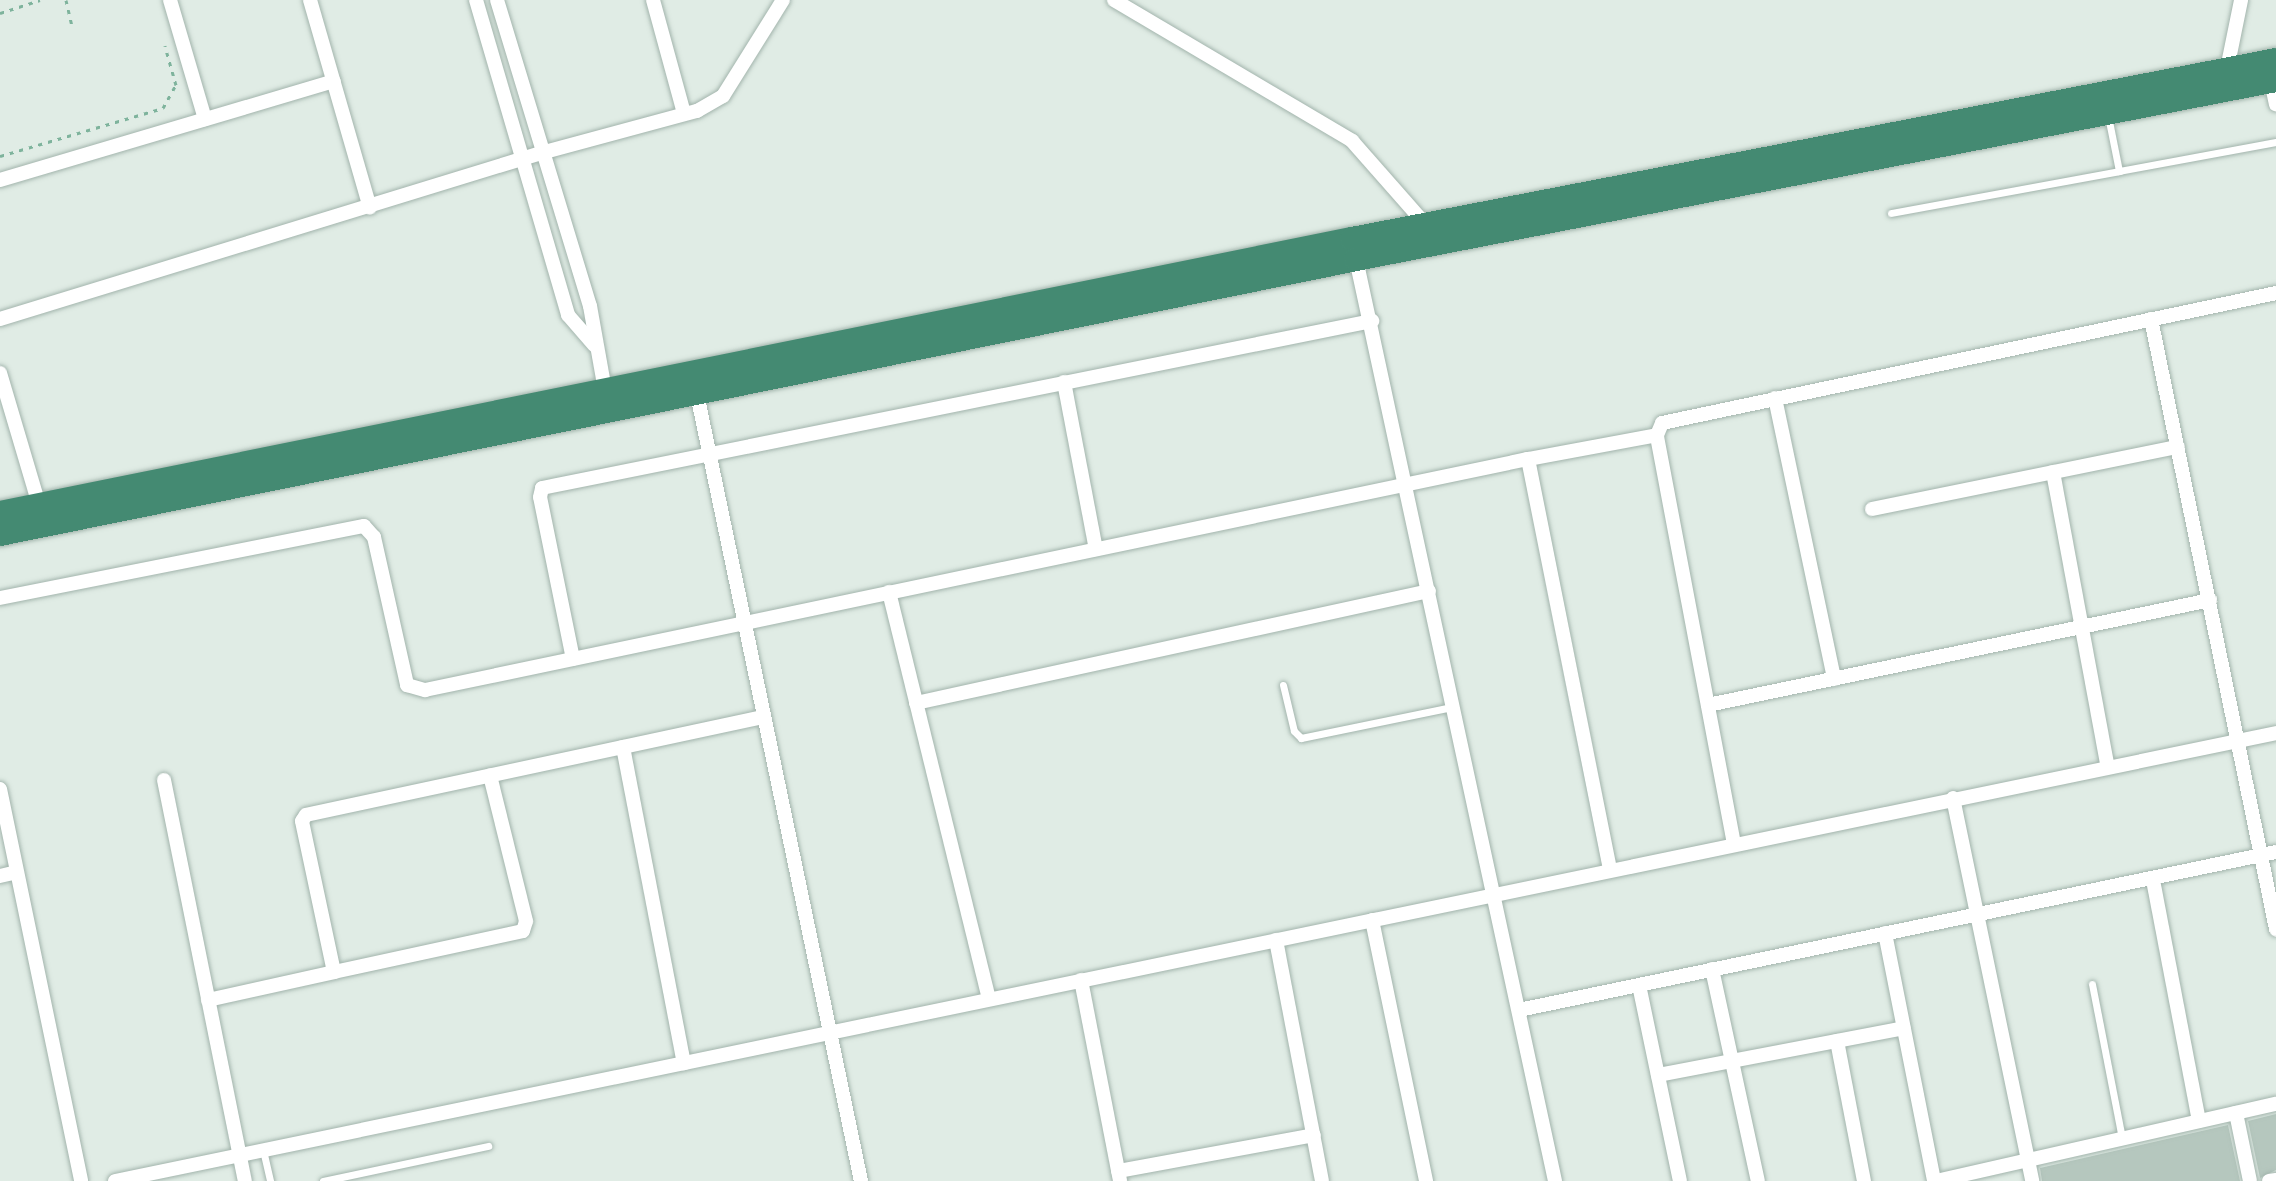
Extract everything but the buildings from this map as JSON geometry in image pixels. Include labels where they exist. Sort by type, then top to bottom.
[{"type":"highway","points":[[607,402],[697,394],[1356,259],[2108,113],[2226,79]]},
{"type":"highway","points":[[0,513],[42,514],[607,402],[1427,226],[2226,79],[2275,81]]},
{"type":"highway","points":[[0,534],[42,514]]},
{"type":"street","points":[[170,0],[205,119]]},
{"type":"street","points":[[310,0],[370,208]]},
{"type":"street","points":[[476,0],[568,315],[594,345]]},
{"type":"street","points":[[497,0],[590,306],[594,345],[607,402]]},
{"type":"street","points":[[653,0],[684,113]]},
{"type":"street","points":[[0,319],[370,208],[541,153],[684,113],[723,96],[783,0]]},
{"type":"street","points":[[1114,0],[1352,141],[1427,226]]},
{"type":"street","points":[[2226,79],[2241,0]]},
{"type":"street","points":[[0,180],[334,81]]},
{"type":"street","points":[[1356,259],[1372,321],[1555,1181]]},
{"type":"street","points":[[1734,844],[1658,428],[1670,419],[2276,293]]},
{"type":"street","points":[[2151,319],[2237,741],[2269,854],[2276,929]]},
{"type":"street","points":[[573,659],[540,497],[542,488],[1372,321]]},
{"type":"street","points":[[0,373],[42,514]]},
{"type":"street","points":[[1064,382],[1096,549]]},
{"type":"street","points":[[697,394],[861,1181]]},
{"type":"street","points":[[1775,398],[1834,679]]},
{"type":"street","points":[[0,598],[364,526],[374,537],[411,689],[573,659],[1528,459],[1657,435]]},
{"type":"street","points":[[1872,509],[2178,447]]},
{"type":"street","points":[[1528,459],[1610,870]]},
{"type":"street","points":[[2053,472],[2107,764]]},
{"type":"street","points":[[916,703],[1429,591]]},
{"type":"street","points":[[889,592],[989,999]]},
{"type":"street","points":[[1708,705],[2210,600]]},
{"type":"street","points":[[334,972],[304,817],[764,717]]},
{"type":"street","points":[[115,1181],[2107,764],[2276,733]]},
{"type":"street","points":[[623,747],[684,1063]]},
{"type":"street","points":[[208,1000],[523,931],[526,921],[490,775]]},
{"type":"street","points":[[164,780],[245,1181]]},
{"type":"street","points":[[0,789],[81,1181]]},
{"type":"street","points":[[1953,798],[2032,1181]]},
{"type":"street","points":[[1519,1010],[2269,854]]},
{"type":"street","points":[[0,876],[17,872]]},
{"type":"street","points":[[2153,880],[2199,1121]]},
{"type":"street","points":[[1372,920],[1426,1181]]},
{"type":"street","points":[[1885,933],[1935,1181],[2276,1104]]},
{"type":"street","points":[[1276,940],[1322,1181]]},
{"type":"street","points":[[1712,969],[1758,1181]]},
{"type":"street","points":[[1081,980],[1119,1176],[1314,1135]]},
{"type":"street","points":[[1639,985],[1680,1181]]},
{"type":"street","points":[[1658,1075],[1904,1028]]},
{"type":"street","points":[[1837,1041],[1864,1181]]},
{"type":"street","points":[[2236,1113],[2250,1181]]},
{"type":"street","points":[[2269,1181],[2276,1180]]},
{"type":"lane","points":[[2108,113],[2119,171]]},
{"type":"lane","points":[[1891,213],[2276,142]]},
{"type":"lane","points":[[1283,685],[1294,731],[1301,738],[1454,707]]},
{"type":"lane","points":[[2092,984],[2122,1139]]},
{"type":"lane","points":[[323,1181],[488,1146]]},
{"type":"lane","points":[[263,1150],[270,1181]]},
{"type":"path","points":[[0,13],[40,0]]},
{"type":"path","points":[[66,0],[72,26]]},
{"type":"path","points":[[0,156],[163,108],[176,85],[164,43]]}]
